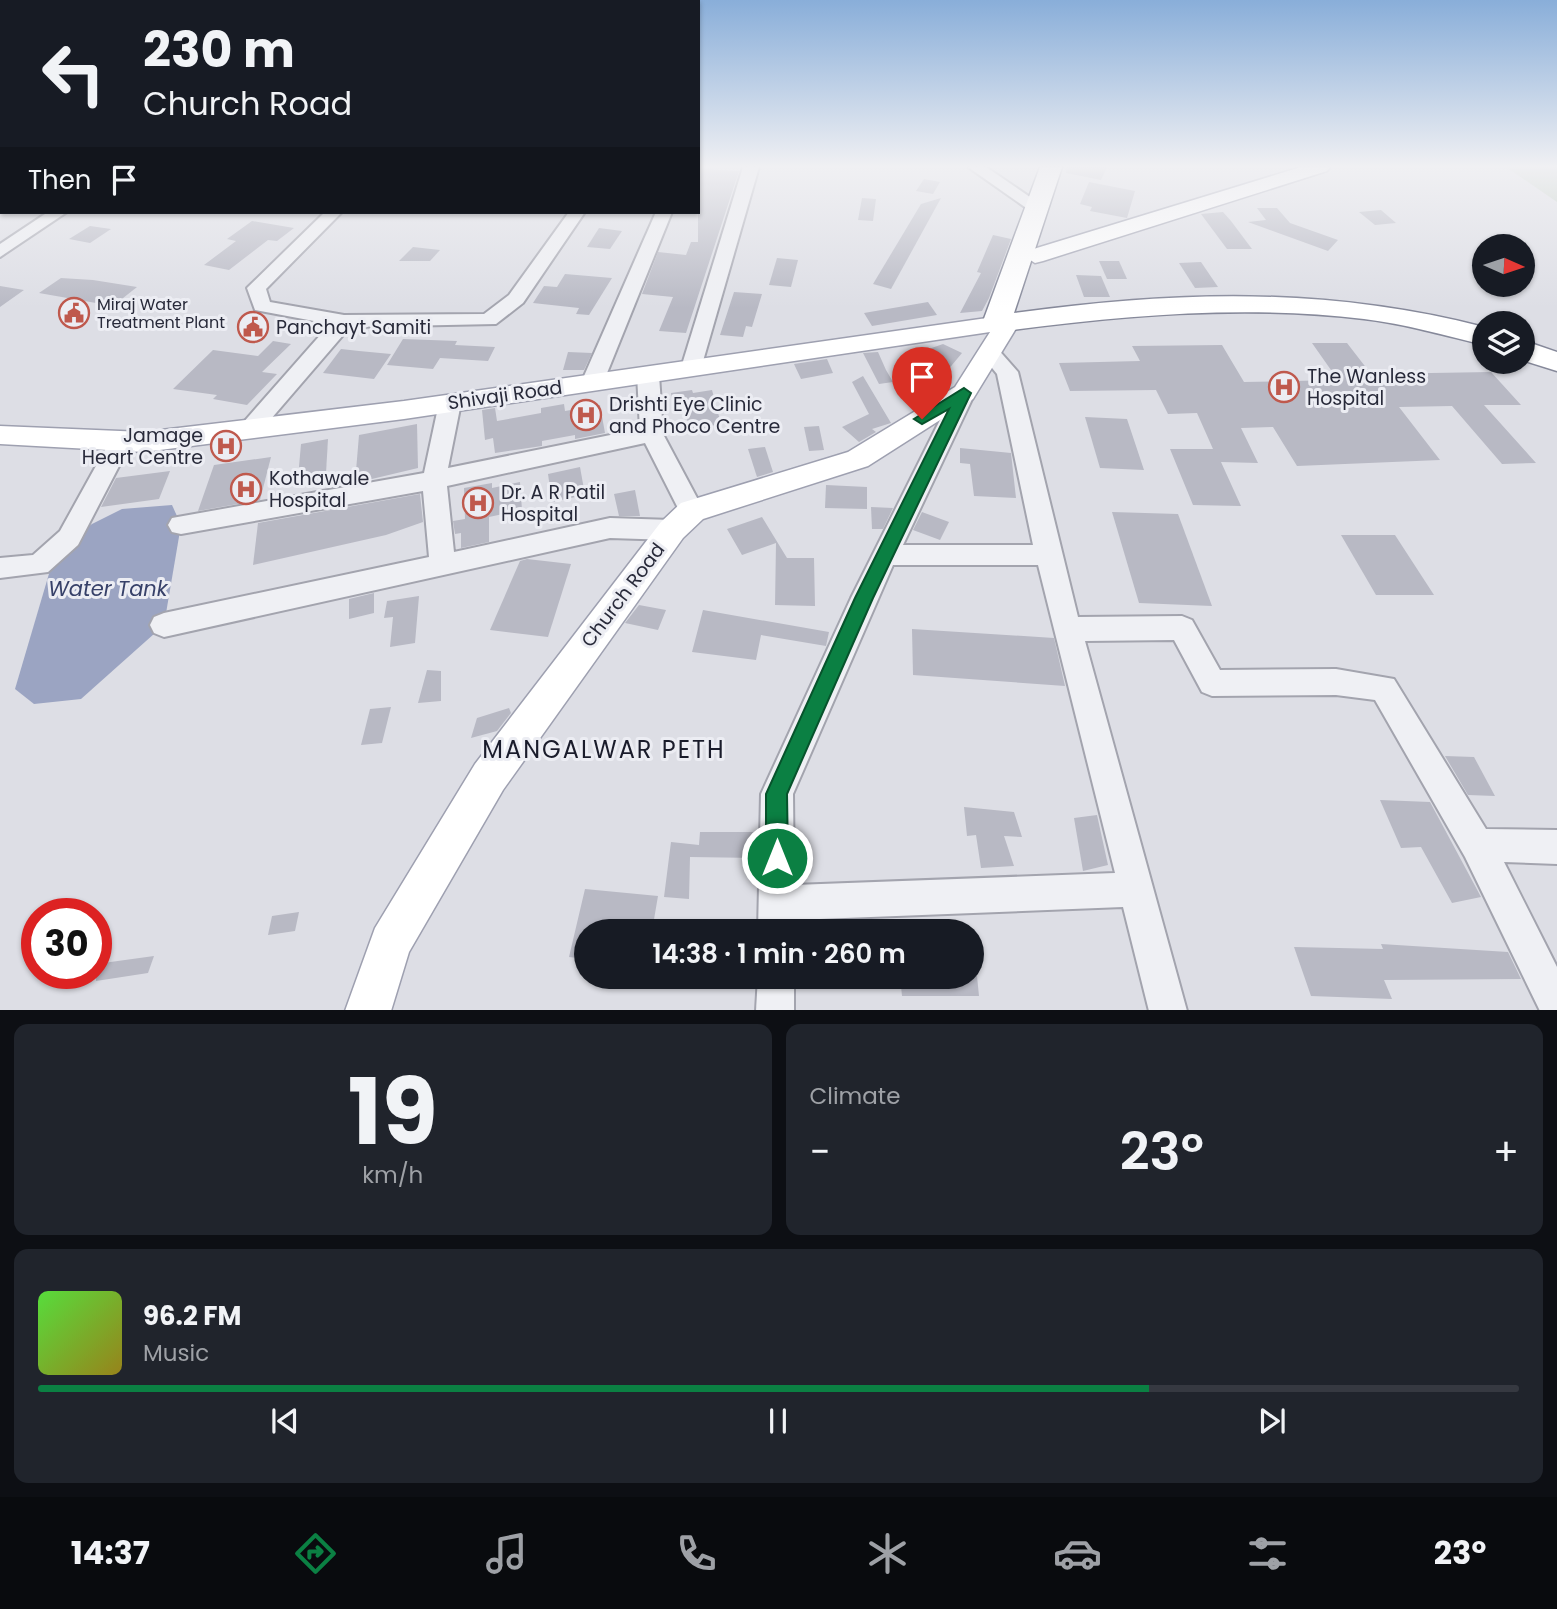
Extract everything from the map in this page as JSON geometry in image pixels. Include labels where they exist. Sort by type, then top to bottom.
[{"type":"highway","points":[[998,333],[1036,214]]},
{"type":"highway","points":[[998,333],[1035,256],[1048,214]]},
{"type":"highway","points":[[998,333],[1112,309],[1189,305],[1354,308],[1433,320],[1472,332]]},
{"type":"highway","points":[[1535,354],[1557,362]]},
{"type":"main road","points":[[1035,256],[1169,214]]},
{"type":"main road","name":"Shivaji Road","points":[[0,435],[120,443],[450,403],[691,368],[998,333]]},
{"type":"main road","points":[[682,521],[858,459],[964,393],[998,333]]},
{"type":"main road","name":"Church Road","points":[[368,1010],[390,943],[489,777],[682,521]]},
{"type":"street","points":[[0,252],[57,214]]},
{"type":"street","points":[[332,214],[256,288],[262,306],[344,321],[489,320],[516,299],[576,214]]},
{"type":"street","points":[[592,383],[663,214]]},
{"type":"street","points":[[691,368],[737,214]]},
{"type":"street","points":[[250,429],[344,321]]},
{"type":"street","points":[[998,333],[1048,555],[1168,1010]]},
{"type":"street","points":[[164,625],[442,562],[610,528],[682,521],[652,434],[648,375]]},
{"type":"street","points":[[964,393],[885,555],[777,794],[776,917],[1136,889]]},
{"type":"street","points":[[442,562],[434,480],[450,403]]},
{"type":"street","points":[[181,525],[434,480],[652,434]]},
{"type":"street","points":[[0,568],[39,565],[69,538],[120,443]]},
{"type":"street","points":[[885,555],[1048,555]]},
{"type":"street","points":[[1069,629],[1182,628],[1212,683],[1336,682],[1384,688],[1477,845],[1557,1006]]},
{"type":"street","points":[[1477,845],[1557,847]]},
{"type":"street","points":[[775,1010],[776,989]]},
{"type":"water","name":"Water Tank","points":[[172,505],[181,525],[164,625],[81,699],[34,704],[15,689],[56,550],[92,524],[122,509]]},
{"type":"building","points":[[698,214],[725,214],[686,333],[659,331],[673,297],[642,294],[658,252],[686,255],[691,242],[698,242]]},
{"type":"building","points":[[859,214],[874,214],[873,221],[858,220]]},
{"type":"building","points":[[915,214],[932,214],[891,289],[873,284]]},
{"type":"building","points":[[1107,214],[1128,214],[1127,218]]},
{"type":"building","points":[[1201,214],[1225,214],[1252,249],[1227,249]]},
{"type":"building","points":[[1262,214],[1282,214],[1290,223],[1338,240],[1328,251],[1248,222],[1266,220]]},
{"type":"building","points":[[1362,214],[1386,214],[1396,223],[1375,225]]},
{"type":"building","points":[[252,221],[294,228],[277,241],[268,240],[229,270],[204,265],[236,241],[227,239]]},
{"type":"building","points":[[90,226],[111,229],[90,243],[69,239]]},
{"type":"building","points":[[599,228],[622,231],[610,249],[587,247]]},
{"type":"building","points":[[993,235],[1011,239],[989,298],[982,311],[960,313],[981,273],[977,272]]},
{"type":"building","points":[[413,247],[440,250],[430,261],[399,261]]},
{"type":"building","points":[[777,258],[798,260],[791,287],[769,285]]},
{"type":"building","points":[[1099,261],[1119,261],[1127,279],[1107,279]]},
{"type":"building","points":[[1201,262],[1218,287],[1195,288],[1179,263]]},
{"type":"building","points":[[565,274],[612,278],[589,315],[576,314],[579,308],[533,303],[544,286],[557,287]]},
{"type":"building","points":[[1076,275],[1101,276],[1110,297],[1084,297]]},
{"type":"building","points":[[61,278],[137,287],[113,306],[39,293]]},
{"type":"building","points":[[0,286],[24,290],[0,307]]},
{"type":"building","points":[[734,292],[762,294],[752,327],[746,326],[743,337],[720,335]]},
{"type":"building","points":[[928,302],[937,315],[872,326],[864,313]]},
{"type":"building","points":[[403,339],[457,341],[455,345],[495,347],[488,361],[440,358],[433,369],[387,365]]},
{"type":"building","points":[[273,341],[291,344],[262,372],[277,374],[247,405],[213,399],[217,395],[173,389],[213,350],[258,356]]},
{"type":"building","points":[[1312,343],[1347,343],[1371,374],[1493,374],[1521,405],[1484,405],[1536,463],[1502,464],[1452,406],[1399,407],[1440,460],[1297,466],[1273,427],[1241,428],[1258,463],[1221,462],[1241,506],[1193,505],[1170,449],[1213,449],[1197,413],[1168,414],[1156,390],[1070,391],[1059,363],[1140,361],[1132,346],[1222,345],[1244,382],[1338,380]]},
{"type":"building","points":[[943,344],[962,353],[947,371],[943,365],[929,367],[920,352]]},
{"type":"building","points":[[341,349],[391,354],[374,379],[323,373]]},
{"type":"building","points":[[568,352],[592,353],[584,370],[563,370]]},
{"type":"building","points":[[878,352],[893,382],[879,384],[863,353]]},
{"type":"building","points":[[827,359],[833,373],[801,379],[794,364]]},
{"type":"building","points":[[863,376],[891,423],[872,429],[876,432],[859,442],[842,427],[869,414],[852,382]]},
{"type":"building","points":[[692,390],[693,393],[712,390],[721,424],[706,427],[708,432],[691,435],[685,410],[674,411],[671,393]]},
{"type":"building","points":[[564,404],[565,411],[600,405],[605,433],[575,439],[575,435],[542,441],[542,446],[495,453],[493,438],[485,440],[482,410],[495,408],[497,421],[541,413],[541,408]]},
{"type":"building","points":[[1085,417],[1127,419],[1144,470],[1100,468]]},
{"type":"building","points":[[417,424],[418,468],[355,483],[359,435]]},
{"type":"building","points":[[819,426],[824,450],[809,451],[804,427]]},
{"type":"building","points":[[328,439],[326,473],[298,478],[301,444]]},
{"type":"building","points":[[765,447],[773,472],[757,477],[748,449]]},
{"type":"building","points":[[960,448],[1011,453],[1016,498],[974,496],[970,464],[960,463]]},
{"type":"building","points":[[271,457],[260,500],[198,511],[214,465]]},
{"type":"building","points":[[580,467],[585,495],[552,502],[548,474]]},
{"type":"building","points":[[170,471],[159,499],[101,507],[116,478]]},
{"type":"building","points":[[520,482],[522,510],[489,517],[489,542],[461,548],[461,533],[455,534],[453,521],[465,519],[464,488],[492,483],[492,488]]},
{"type":"building","points":[[826,485],[867,487],[867,509],[825,508]]},
{"type":"building","points":[[635,490],[640,516],[619,516],[614,494]]},
{"type":"building","points":[[420,494],[423,522],[386,535],[253,565],[258,523]]},
{"type":"building","points":[[871,507],[893,508],[883,529],[872,529]]},
{"type":"building","points":[[922,512],[949,522],[940,540],[913,530]]},
{"type":"building","points":[[1112,512],[1178,514],[1212,606],[1139,603]]},
{"type":"building","points":[[762,517],[787,558],[814,558],[815,606],[775,605],[776,543],[742,555],[727,529]]},
{"type":"building","points":[[1341,535],[1395,535],[1434,595],[1376,595]]},
{"type":"building","points":[[527,559],[571,564],[548,637],[490,630],[520,561]]},
{"type":"building","points":[[374,593],[374,613],[349,619],[349,599]]},
{"type":"building","points":[[419,596],[415,643],[390,647],[393,617],[384,618],[387,601]]},
{"type":"building","points":[[639,605],[666,610],[658,630],[625,623]]},
{"type":"building","points":[[703,610],[829,632],[826,646],[761,635],[756,660],[692,652]]},
{"type":"building","points":[[912,629],[1054,638],[1065,686],[913,675]]},
{"type":"building","points":[[427,670],[441,671],[441,701],[418,703]]},
{"type":"building","points":[[391,707],[382,743],[361,745],[370,709]]},
{"type":"building","points":[[509,708],[511,713],[497,731],[471,738],[477,718]]},
{"type":"building","points":[[1445,756],[1474,757],[1495,796],[1468,795]]},
{"type":"building","points":[[1380,800],[1430,802],[1481,897],[1452,903],[1421,847],[1401,848]]},
{"type":"building","points":[[964,807],[1014,812],[1022,837],[1004,836],[1014,866],[981,868],[976,835],[967,836]]},
{"type":"building","points":[[1097,815],[1108,865],[1083,871],[1074,818]]},
{"type":"building","points":[[700,832],[758,832],[757,858],[690,857],[689,899],[664,897],[671,842],[699,845]]},
{"type":"building","points":[[585,889],[658,896],[654,919],[578,919]]},
{"type":"building","points":[[299,912],[295,931],[268,935],[272,916]]},
{"type":"building","points":[[574,936],[574,958],[569,957]]},
{"type":"building","points":[[1381,944],[1508,952],[1521,979],[1384,980],[1392,999],[1311,996],[1294,947],[1383,949]]},
{"type":"building","points":[[154,956],[148,973],[112,979],[112,962]]},
{"type":"building","points":[[901,989],[978,989],[979,996],[902,996]]},
{"type":"place","name":"Miraj Water Treatment Plant","points":[[74,313]]},
{"type":"place","name":"Panchayt Samiti","points":[[253,327]]},
{"type":"place","name":"The Wanless Hospital","points":[[1284,387]]},
{"type":"place","name":"Drishti Eye Clinic and Phoco Centre","points":[[586,415]]},
{"type":"place","name":"Jamage Heart Centre","points":[[226,446]]},
{"type":"place","name":"Kothawale Hospital","points":[[246,489]]},
{"type":"place","name":"Dr. A R Patil Hospital","points":[[478,503]]},
{"type":"district","name":"MANGALWAR PETH","points":[[604,749]]},
{"type":"route","points":[[777,858],[777,794],[864,598],[964,393],[922,419]]}]
